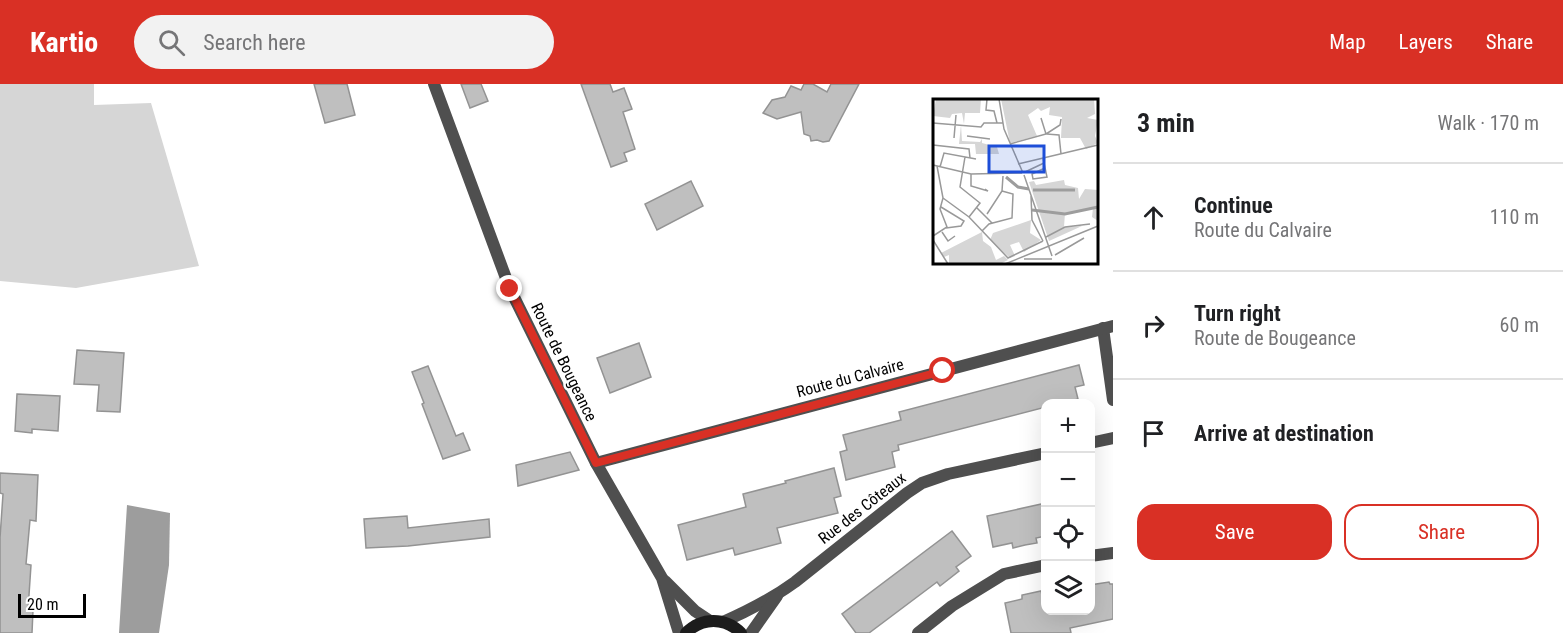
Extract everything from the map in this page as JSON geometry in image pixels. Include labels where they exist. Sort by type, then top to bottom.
[{"type":"street","name":"Route de Bougeance","points":[[434,84],[510,289],[596,463],[662,578],[679,633]]},
{"type":"street","name":"Route du Calvaire","points":[[596,463],[1108,327]]},
{"type":"street","points":[[1108,327],[1113,400]]},
{"type":"street","points":[[1095,442],[1113,438]]},
{"type":"street","name":"Rue des Côteaux","points":[[723,622],[779,593],[907,492],[922,483],[948,474],[1041,454]]},
{"type":"street","points":[[1095,556],[1113,554]]},
{"type":"street","points":[[918,633],[952,606],[1004,574],[1041,567]]},
{"type":"street","name":"Route de Bougeance","points":[[662,578],[695,610],[710,621]]},
{"type":"street","name":"Rue des Côteaux","points":[[751,633],[779,593]]},
{"type":"street","points":[[686,633],[692,627],[710,621],[723,622],[741,633]]},
{"type":"shaded area","points":[[0,84],[94,84],[94,105],[151,103],[199,266],[76,288],[0,281]]},
{"type":"shaded area","points":[[127,505],[170,513],[169,565],[159,633],[119,633]]},
{"type":"building","points":[[314,84],[347,84],[355,115],[325,123]]},
{"type":"building","points":[[461,84],[481,84],[488,101],[470,108]]},
{"type":"building","points":[[581,84],[610,84],[613,92],[624,88],[632,109],[623,112],[635,149],[624,153],[627,161],[611,167]]},
{"type":"building","points":[[804,84],[813,84],[827,92],[831,84],[859,84],[829,141],[811,141],[810,136],[804,134],[801,112],[777,119],[763,113],[772,100],[785,97],[791,86],[801,90]]},
{"type":"building","points":[[691,181],[703,206],[657,230],[645,204]]},
{"type":"building","points":[[639,343],[651,377],[610,393],[597,358]]},
{"type":"building","points":[[77,350],[124,353],[120,412],[97,411],[99,385],[74,384]]},
{"type":"building","points":[[1079,365],[1084,385],[1075,387],[1078,399],[1041,399],[1041,408],[898,445],[899,450],[892,452],[895,467],[846,480],[840,452],[847,450],[843,435],[901,420],[899,412]]},
{"type":"building","points":[[428,366],[456,436],[463,433],[470,450],[443,459],[412,372]]},
{"type":"building","points":[[17,394],[60,396],[58,431],[32,429],[32,433],[15,431]]},
{"type":"building","points":[[570,452],[579,470],[518,486],[516,465]]},
{"type":"building","points":[[834,468],[841,496],[834,498],[838,513],[777,528],[781,543],[735,555],[733,548],[687,560],[678,525],[746,507],[743,494]]},
{"type":"building","points":[[0,473],[38,475],[36,521],[30,520],[26,564],[31,565],[28,610],[33,610],[32,633],[0,633],[0,538],[3,494],[0,493]]},
{"type":"building","points":[[1041,504],[1041,537],[1036,538],[1037,543],[1013,548],[1012,543],[993,547],[987,516]]},
{"type":"building","points":[[407,516],[408,528],[489,519],[490,537],[366,548],[364,519]]},
{"type":"building","points":[[952,531],[971,556],[956,567],[959,571],[940,586],[937,582],[869,633],[856,633],[842,614]]},
{"type":"building","points":[[1109,582],[1113,584],[1113,619],[1070,628],[1071,633],[1011,633],[1005,603],[1022,599],[1022,595],[1041,591],[1041,615],[1095,615],[1095,584]]},
{"type":"route","points":[[510,289],[596,463],[943,371]]}]
